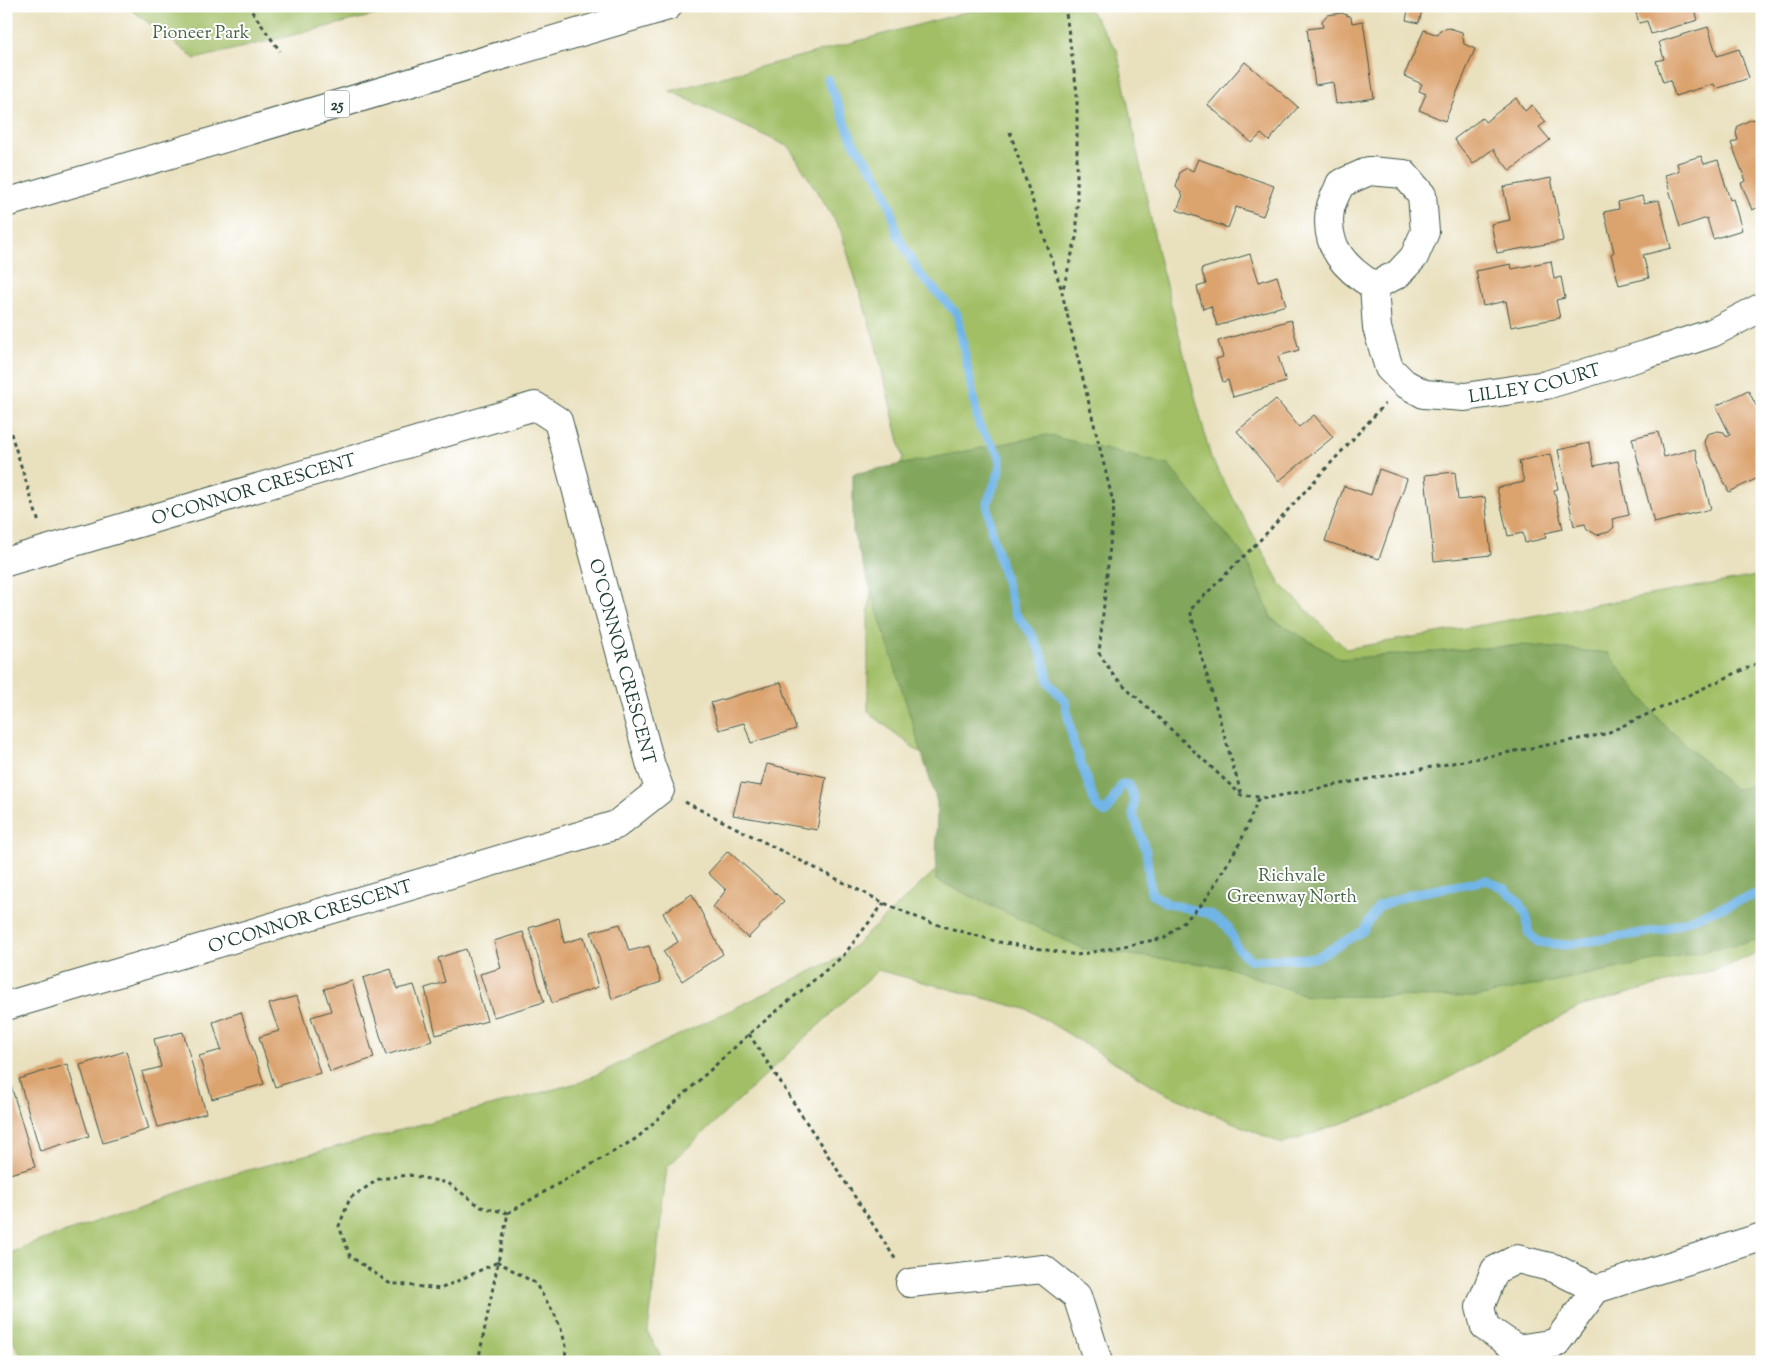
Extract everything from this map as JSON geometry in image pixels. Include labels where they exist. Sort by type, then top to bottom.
[{"type":"street","name":"25","points":[[6,203],[668,6]]},
{"type":"street","name":"LILLEY COURT","points":[[1374,286],[1377,328],[1389,368],[1404,383],[1424,394],[1465,397],[1546,385],[1712,334],[1762,307]]},
{"type":"street","name":"O'CONNOR CRESCENT","points":[[6,562],[534,406],[558,421],[651,766],[660,790],[616,825],[6,1006]]},
{"type":"street","points":[[1596,1290],[1762,1237]]},
{"type":"street","points":[[910,1283],[1043,1269],[1077,1296],[1098,1362]]},
{"type":"path","points":[[246,6],[280,51]]},
{"type":"path","points":[[1062,293],[1077,234],[1077,93],[1065,6]]},
{"type":"path","points":[[1010,132],[1062,293],[1114,506],[1099,653],[1114,676],[1241,795],[1268,798],[1605,734],[1762,661]]},
{"type":"path","points":[[1241,795],[1190,610],[1264,536],[1404,383]]},
{"type":"path","points":[[6,418],[47,550]]},
{"type":"path","points":[[660,790],[884,903],[928,922],[999,942],[1077,955],[1165,938],[1204,902],[1241,841],[1259,797]]},
{"type":"path","points":[[498,1262],[440,1290],[389,1283],[350,1256],[339,1226],[350,1198],[379,1180],[409,1175],[448,1182],[481,1207],[508,1213],[637,1138],[749,1034],[843,956],[884,903]]},
{"type":"path","points":[[749,1034],[910,1283]]},
{"type":"path","points":[[478,1362],[508,1213]]},
{"type":"path","points":[[498,1262],[535,1283],[554,1313],[561,1329],[566,1346],[565,1362]]},
{"type":"green space","name":"Pioneer Park","points":[[127,6],[402,6],[383,13],[195,59]]},
{"type":"green space","name":"Richvale Greenway North","points":[[989,6],[1087,6],[1117,50],[1158,254],[1211,458],[1280,583],[1346,649],[1762,575],[1762,950],[1728,966],[1579,1007],[1406,1101],[1283,1144],[1167,1094],[1029,1010],[878,970],[667,1167],[648,1333],[664,1362],[29,1362],[21,1355],[6,1329],[6,1255],[37,1242],[226,1176],[581,1082],[843,956],[937,869],[947,774],[868,712],[868,618],[877,536],[903,458],[875,342],[840,229],[789,147],[670,91]]},
{"type":"green space","points":[[1047,435],[1168,465],[1246,558],[1272,619],[1340,659],[1523,645],[1608,653],[1660,721],[1735,790],[1762,783],[1762,939],[1477,997],[1307,996],[1227,967],[1084,949],[936,880],[937,802],[853,533],[853,474]]},
{"type":"building","points":[[1409,6],[1423,6],[1419,23],[1406,20]]},
{"type":"building","points":[[1634,6],[1694,6],[1698,20],[1651,34],[1647,21],[1639,23]]},
{"type":"building","points":[[1342,13],[1351,17],[1352,23],[1363,21],[1374,98],[1336,104],[1333,82],[1315,85],[1307,29],[1323,27],[1322,21],[1327,15]]},
{"type":"building","points":[[1708,27],[1717,56],[1739,49],[1749,78],[1716,89],[1714,84],[1675,96],[1670,80],[1663,82],[1656,61],[1664,59],[1659,42]]},
{"type":"building","points":[[1449,28],[1462,32],[1464,44],[1475,49],[1445,121],[1419,110],[1426,94],[1419,91],[1422,84],[1404,76],[1424,30],[1438,35],[1440,30]]},
{"type":"building","points":[[1245,62],[1298,107],[1269,141],[1261,134],[1252,143],[1208,105]]},
{"type":"building","points":[[1516,98],[1525,111],[1532,105],[1546,122],[1539,127],[1550,140],[1510,171],[1493,149],[1473,164],[1454,139],[1482,118],[1485,122]]},
{"type":"building","points":[[1752,119],[1759,121],[1762,128],[1762,206],[1752,210],[1741,183],[1746,181],[1731,143],[1738,140],[1736,133],[1738,126]]},
{"type":"building","points":[[1701,156],[1704,164],[1718,160],[1730,200],[1733,199],[1742,230],[1713,239],[1707,218],[1680,227],[1665,175],[1679,171],[1677,163]]},
{"type":"building","points":[[1198,159],[1274,186],[1263,216],[1236,207],[1228,228],[1177,210],[1183,195],[1176,187],[1180,172],[1187,168],[1193,171]]},
{"type":"building","points":[[1551,178],[1563,241],[1497,253],[1491,224],[1510,220],[1503,187]]},
{"type":"building","points":[[1642,196],[1644,203],[1659,200],[1671,248],[1643,255],[1649,278],[1619,285],[1611,254],[1614,252],[1604,212],[1619,209],[1618,202]]},
{"type":"building","points":[[1250,254],[1259,282],[1277,276],[1286,305],[1217,326],[1211,306],[1203,309],[1197,287],[1206,284],[1201,269]]},
{"type":"building","points":[[1551,261],[1554,279],[1561,277],[1565,298],[1556,300],[1560,318],[1511,327],[1506,301],[1483,306],[1476,271],[1511,264],[1512,269]]},
{"type":"building","points":[[1291,320],[1299,350],[1278,356],[1286,382],[1233,397],[1228,380],[1223,382],[1216,359],[1223,357],[1218,341]]},
{"type":"building","points":[[1748,390],[1762,417],[1762,476],[1729,492],[1704,442],[1707,434],[1718,431],[1724,432],[1727,437],[1730,435],[1716,406]]},
{"type":"building","points":[[1276,399],[1299,427],[1314,415],[1333,437],[1279,481],[1237,431]]},
{"type":"building","points":[[1658,432],[1664,457],[1695,449],[1711,509],[1654,523],[1632,438]]},
{"type":"building","points":[[1590,443],[1594,466],[1618,461],[1629,515],[1612,519],[1614,527],[1609,532],[1597,535],[1587,529],[1585,524],[1574,526],[1558,450]]},
{"type":"building","points":[[1550,454],[1558,489],[1554,490],[1563,529],[1545,533],[1546,538],[1525,543],[1523,533],[1508,536],[1497,488],[1524,482],[1519,461]]},
{"type":"building","points":[[1379,469],[1407,479],[1379,559],[1325,541],[1344,486],[1371,495]]},
{"type":"building","points":[[1455,472],[1458,500],[1485,497],[1491,555],[1434,561],[1425,475]]},
{"type":"building","points":[[781,682],[796,729],[751,743],[744,723],[719,730],[711,703]]},
{"type":"building","points":[[767,764],[826,777],[817,830],[733,815],[741,783],[761,786]]},
{"type":"building","points":[[728,851],[784,901],[748,938],[713,907],[726,890],[708,873]]},
{"type":"building","points":[[692,894],[723,954],[682,981],[663,951],[678,942],[663,913]]},
{"type":"building","points":[[559,918],[564,943],[584,937],[598,987],[552,1003],[529,928]]},
{"type":"building","points":[[620,924],[629,951],[649,946],[661,982],[612,999],[591,932]]},
{"type":"building","points":[[523,932],[544,1002],[494,1017],[480,974],[501,968],[494,941]]},
{"type":"building","points":[[466,949],[487,1021],[436,1035],[425,988],[445,982],[438,958]]},
{"type":"building","points":[[391,969],[397,989],[414,985],[432,1041],[386,1055],[363,978]]},
{"type":"building","points":[[352,981],[374,1058],[330,1072],[311,1017],[331,1011],[324,989]]},
{"type":"building","points":[[297,996],[320,1073],[275,1087],[259,1037],[279,1031],[269,1004]]},
{"type":"building","points":[[241,1012],[264,1084],[212,1099],[199,1056],[221,1050],[213,1022]]},
{"type":"building","points":[[183,1032],[206,1113],[158,1127],[142,1072],[161,1067],[154,1039]]},
{"type":"building","points":[[126,1051],[149,1129],[103,1143],[80,1065]]},
{"type":"building","points":[[67,1064],[89,1136],[40,1151],[19,1079]]},
{"type":"building","points":[[10,1082],[35,1167],[6,1175],[6,1083]]},
{"type":"waterway","points":[[828,79],[853,142],[880,180],[891,208],[897,234],[919,273],[957,314],[979,426],[1000,456],[1000,470],[987,503],[992,534],[1015,613],[1032,635],[1043,657],[1049,683],[1065,701],[1073,741],[1096,806],[1106,813],[1122,784],[1129,785],[1134,800],[1133,814],[1146,851],[1151,893],[1166,903],[1209,914],[1228,927],[1238,949],[1251,960],[1315,958],[1363,931],[1379,906],[1412,894],[1487,880],[1505,889],[1520,903],[1527,917],[1528,932],[1538,942],[1565,945],[1662,930],[1762,892]]}]
